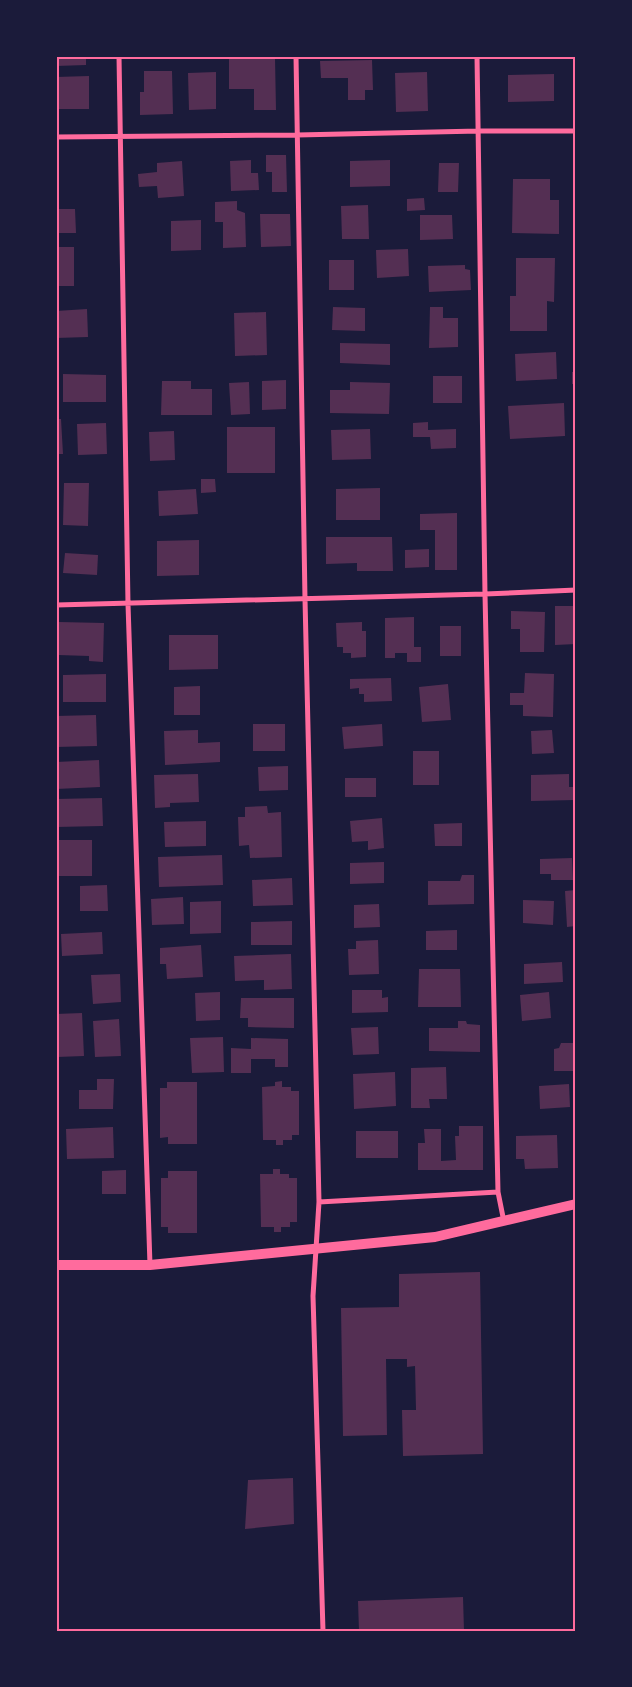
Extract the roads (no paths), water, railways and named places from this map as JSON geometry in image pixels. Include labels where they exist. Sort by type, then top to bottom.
[{"type":"main road","points":[[56,1265],[150,1265],[434,1237],[576,1204]]},
{"type":"street","points":[[119,56],[128,604],[150,1265]]},
{"type":"street","points":[[296,56],[305,599],[319,1202],[314,1296],[322,1631]]},
{"type":"street","points":[[478,56],[485,594],[498,1192],[504,1222]]},
{"type":"street","points":[[56,137],[576,131]]},
{"type":"street","points":[[56,605],[576,590]]},
{"type":"street","points":[[319,1202],[498,1192]]}]
